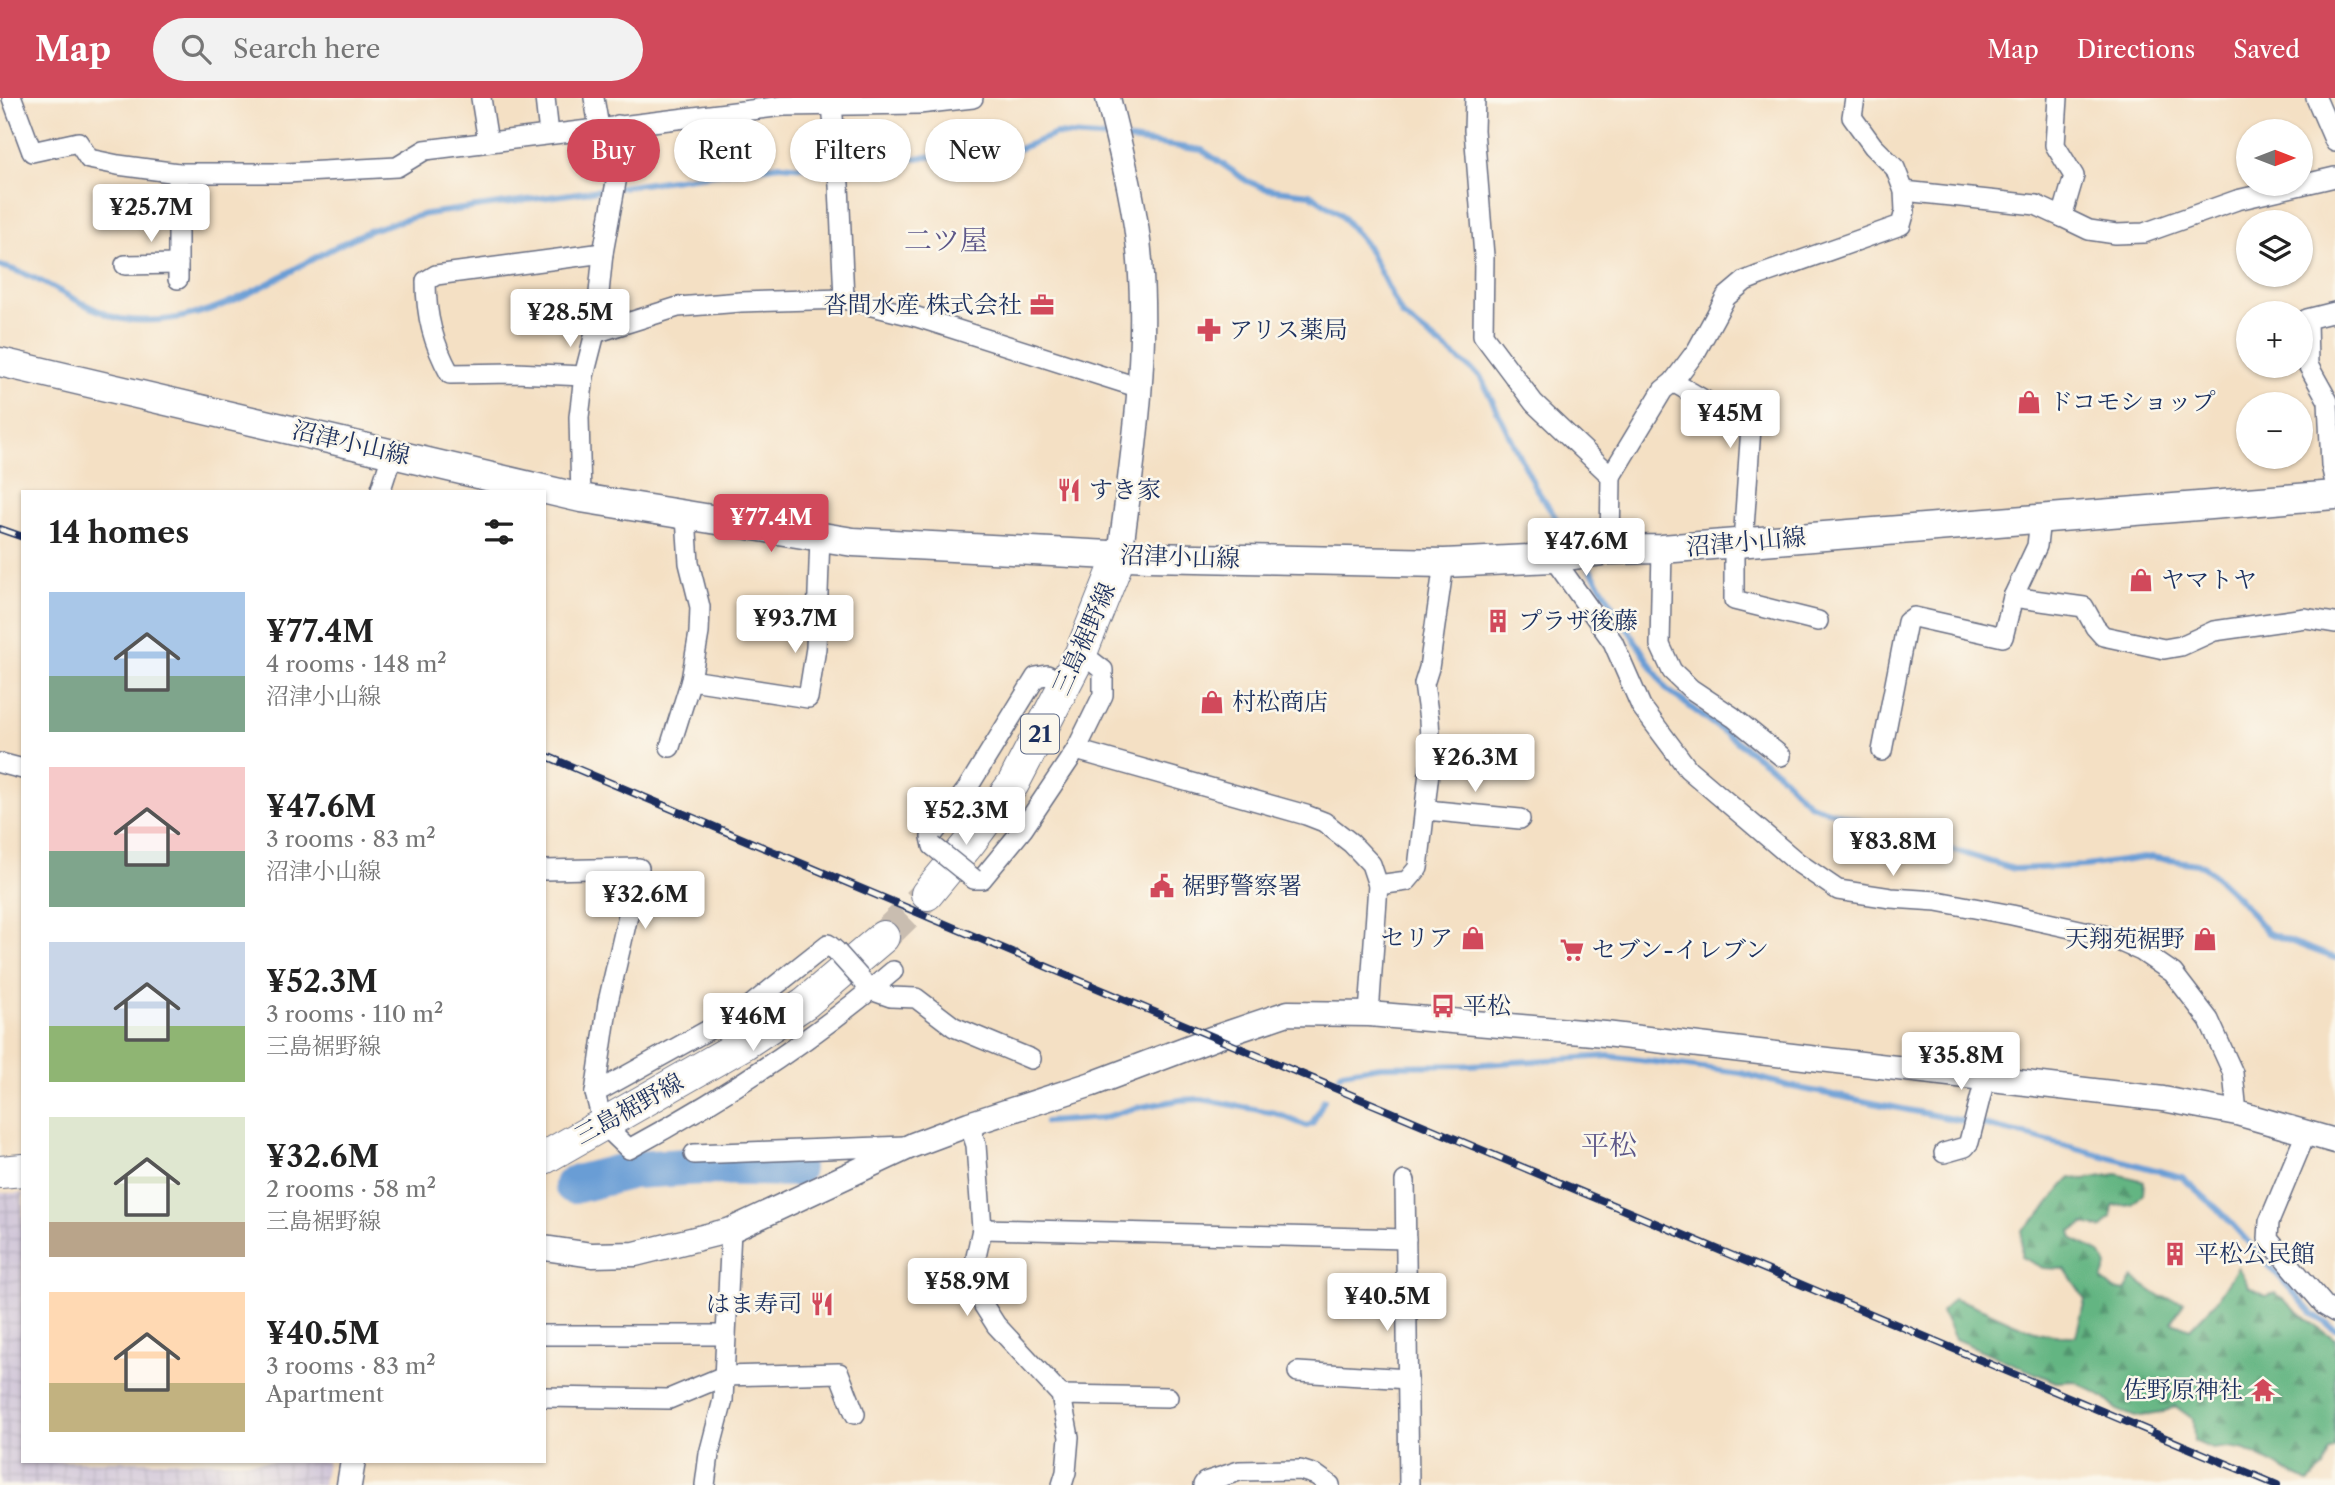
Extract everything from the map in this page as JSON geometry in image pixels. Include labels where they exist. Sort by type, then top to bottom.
[{"type":"main road","name":"沼津小山線","points":[[0,362],[581,498],[853,542],[1120,555],[1444,563],[1557,557],[1607,550],[1662,549],[2335,495]]},
{"type":"main road","name":"三島裾野線","points":[[927,894],[1013,785],[1081,653],[1120,555]]},
{"type":"main road","name":"三島裾野線","points":[[546,1157],[746,1043],[805,1003],[883,937]]},
{"type":"main road","points":[[0,1172],[21,1170]]},
{"type":"street","points":[[12,98],[33,152],[78,142],[89,159],[118,166],[178,173],[286,173],[397,167],[425,150],[567,132]]},
{"type":"street","points":[[481,98],[488,142]]},
{"type":"street","points":[[545,98],[549,134]]},
{"type":"street","points":[[594,98],[605,119]]},
{"type":"street","points":[[648,119],[717,105],[832,105],[973,98]]},
{"type":"street","points":[[1108,98],[1140,260],[1140,388],[1120,555]]},
{"type":"street","points":[[1475,98],[1474,130],[1484,256],[1483,335],[1534,402],[1611,476]]},
{"type":"street","points":[[1607,550],[1611,476],[1663,390],[1673,382],[1697,350],[1726,297],[1745,281],[1901,225],[1905,211],[1904,191],[1895,168],[1872,146],[1852,117],[1856,98]]},
{"type":"street","points":[[2316,98],[2335,142]]},
{"type":"street","points":[[2053,99],[2055,145],[2074,176],[2062,217]]},
{"type":"street","points":[[832,105],[844,299]]},
{"type":"street","points":[[125,265],[178,271],[178,173]]},
{"type":"street","points":[[1904,191],[2036,205],[2089,230],[2116,234],[2144,233],[2237,201],[2335,177]]},
{"type":"street","points":[[581,498],[579,416],[584,376],[595,333],[603,253],[617,182]]},
{"type":"street","points":[[584,376],[450,374],[437,350],[430,329],[426,281],[436,275],[603,253]]},
{"type":"street","points":[[595,333],[678,307],[844,299],[917,317],[1140,388]]},
{"type":"street","points":[[2335,314],[2306,319],[2308,365],[2328,401],[2331,466],[2335,483]]},
{"type":"street","points":[[1673,382],[1751,427],[1734,600],[1818,621]]},
{"type":"street","points":[[381,490],[393,452]]},
{"type":"street","points":[[670,747],[691,680],[699,633],[699,607],[689,562],[686,517]]},
{"type":"street","points":[[1882,751],[1907,622],[1914,617],[2003,637],[2013,597],[2037,546],[2040,519]]},
{"type":"street","points":[[691,680],[808,698],[816,648],[820,537]]},
{"type":"street","points":[[1662,549],[1660,645],[1672,671],[1691,689],[1733,716],[1782,756]]},
{"type":"street","points":[[1557,557],[1613,642],[1641,706],[1688,769],[1797,862],[1838,890],[1937,901],[2012,915],[2107,936],[2141,951],[2173,974],[2208,1020],[2233,1073],[2238,1113]]},
{"type":"street","points":[[1378,885],[1408,881],[1418,869],[1431,755],[1430,720],[1424,684],[1429,668],[1444,563]]},
{"type":"street","points":[[2013,597],[2084,607],[2103,636],[2165,649],[2182,646],[2214,631],[2305,618],[2335,623]]},
{"type":"street","points":[[1066,684],[1047,675],[1036,677],[967,789],[931,837],[933,846],[974,879],[982,879],[1023,829],[1076,750],[1103,695],[1103,670],[1081,653]]},
{"type":"street","points":[[1076,750],[1306,815],[1324,822],[1352,843],[1371,864],[1378,885],[1369,1014]]},
{"type":"street","points":[[0,763],[21,768]]},
{"type":"street","points":[[1426,810],[1520,819]]},
{"type":"street","points":[[546,870],[639,869],[608,1002],[596,1093],[603,1124],[638,1151],[761,1072],[867,985],[893,971]]},
{"type":"street","points":[[596,1093],[746,1009],[828,944],[867,985],[891,997],[916,998],[954,1027],[1031,1059]]},
{"type":"street","points":[[546,1248],[592,1255],[635,1254],[731,1230],[913,1145],[1288,1013],[1369,1014],[1605,1034],[2163,1099],[2238,1113],[2335,1141]]},
{"type":"street","points":[[1944,1153],[1965,1147],[1969,1142],[1985,1079]]},
{"type":"street","points":[[969,1124],[976,1145],[982,1229],[976,1257],[978,1286],[984,1306],[996,1325],[1060,1395],[1069,1437],[1069,1481]]},
{"type":"street","points":[[2307,1131],[2269,1222],[2268,1239],[2325,1306],[2335,1312]]},
{"type":"street","points":[[694,1154],[913,1145]]},
{"type":"street","points":[[1405,1181],[1409,1485]]},
{"type":"street","points":[[982,1229],[1406,1239]]},
{"type":"street","points":[[705,1485],[709,1454],[723,1400],[731,1230]]},
{"type":"street","points":[[546,1335],[726,1335]]},
{"type":"street","points":[[1298,1372],[1408,1378]]},
{"type":"street","points":[[546,1397],[669,1399],[724,1376],[839,1373],[855,1414]]},
{"type":"street","points":[[1060,1395],[1168,1397]]},
{"type":"street","points":[[349,1485],[353,1463]]},
{"type":"street","points":[[1203,1485],[1239,1471],[1300,1470],[1316,1475],[1327,1484]]},
{"type":"shaded area","points":[[0,1193],[21,1193],[21,1463],[327,1463],[323,1485],[0,1485]]},
{"type":"green space","points":[[2117,1174],[2144,1181],[2143,1194],[2132,1204],[2113,1206],[2111,1218],[2102,1228],[2084,1224],[2071,1231],[2073,1239],[2100,1253],[2107,1266],[2102,1280],[2113,1289],[2125,1291],[2133,1278],[2159,1296],[2184,1302],[2172,1322],[2190,1329],[2214,1304],[2238,1267],[2249,1287],[2265,1296],[2276,1293],[2335,1339],[2335,1448],[2329,1451],[2324,1468],[2308,1482],[2246,1450],[2229,1447],[2212,1449],[2194,1441],[2193,1419],[2175,1406],[2161,1413],[2135,1417],[2117,1410],[2104,1398],[2075,1381],[2056,1382],[1955,1339],[1942,1312],[1953,1298],[2042,1333],[2076,1336],[2085,1299],[2065,1269],[2043,1268],[2021,1257],[2022,1230],[2071,1178],[2084,1179]]},
{"type":"waterway","points":[[0,266],[25,274],[113,317],[157,320],[189,316],[220,306],[369,231],[426,214],[780,165],[840,170],[923,157],[1011,152],[1056,134],[1113,138]]},
{"type":"waterway","points":[[1124,139],[1202,150],[1247,181],[1267,189],[1310,194],[1340,214],[1367,246],[1402,315],[1480,376],[1535,487],[1576,548]]},
{"type":"waterway","points":[[1586,563],[1666,689],[1778,772],[1810,805],[2014,869],[2085,866],[2151,857],[2203,865],[2239,899],[2268,933],[2335,958]]},
{"type":"waterway","points":[[1340,1075],[1342,1072],[1380,1066],[1469,1065],[1609,1056],[1741,1073],[1793,1087],[2029,1136],[2182,1177],[2221,1212],[2313,1314],[2335,1329]]},
{"type":"waterway","points":[[1046,1122],[1102,1118],[1135,1108],[1201,1099],[1275,1113],[1307,1126],[1312,1124],[1324,1100]]},
{"type":"waterway","points":[[573,1185],[632,1170],[703,1166],[795,1168]]},
{"type":"tunnel","points":[[883,937],[927,894]]},
{"type":"railway","points":[[0,529],[21,536]]},
{"type":"railway","points":[[546,756],[2277,1485]]},
{"type":"place","name":"沓間水産 株式会社","points":[[1042,305]]},
{"type":"place","name":"アリス薬局","points":[[1209,330]]},
{"type":"place","name":"ドコモショップ","points":[[2029,402]]},
{"type":"place","name":"すき家","points":[[1069,490]]},
{"type":"place","name":"ヤマトヤ","points":[[2141,580]]},
{"type":"place","name":"プラザ後藤","points":[[1498,621]]},
{"type":"place","name":"村松商店","points":[[1212,702]]},
{"type":"place","name":"裾野警察署","points":[[1162,886]]},
{"type":"place","name":"セリア","points":[[1473,938]]},
{"type":"place","name":"天翔苑裾野","points":[[2205,939]]},
{"type":"place","name":"セブン-イレブン","points":[[1572,950]]},
{"type":"place","name":"平松","points":[[1443,1006]]},
{"type":"place","name":"平松公民館","points":[[2175,1254]]},
{"type":"place","name":"はま寿司","points":[[822,1304]]},
{"type":"place","name":"佐野原神社","points":[[2263,1390]]},
{"type":"district","name":"二ツ屋","points":[[946,240]]},
{"type":"district","name":"平松","points":[[1609,1145]]}]
